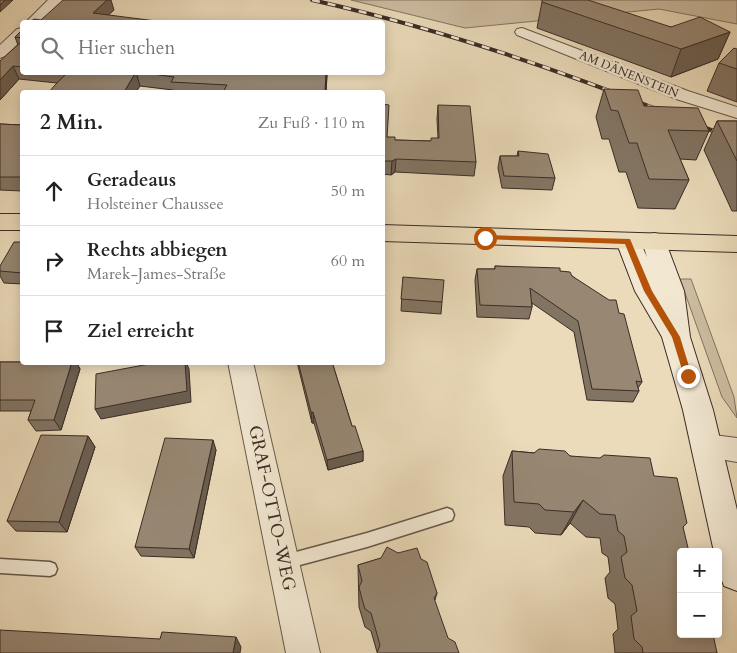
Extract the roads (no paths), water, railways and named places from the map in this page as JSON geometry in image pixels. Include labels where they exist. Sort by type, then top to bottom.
[{"type":"main road","points":[[0,222],[20,222]]},
{"type":"main road","points":[[385,233],[737,244]]},
{"type":"main road","points":[[628,241],[648,291],[676,337],[721,448],[737,573]]},
{"type":"main road","points":[[654,241],[671,291],[676,337]]},
{"type":"street","points":[[35,20],[56,0]]},
{"type":"street","name":"AM DÄNENSTEIN","points":[[522,32],[682,95],[737,112]]},
{"type":"street","points":[[0,53],[20,34]]},
{"type":"street","name":"GRAF-OTTO-WEG","points":[[241,365],[302,653]]},
{"type":"lane","points":[[284,563],[367,540],[446,515]]},
{"type":"lane","points":[[0,566],[50,569]]},
{"type":"railway","points":[[312,0],[446,35],[534,63],[664,112]]},
{"type":"railway","points":[[695,124],[737,140]]}]
